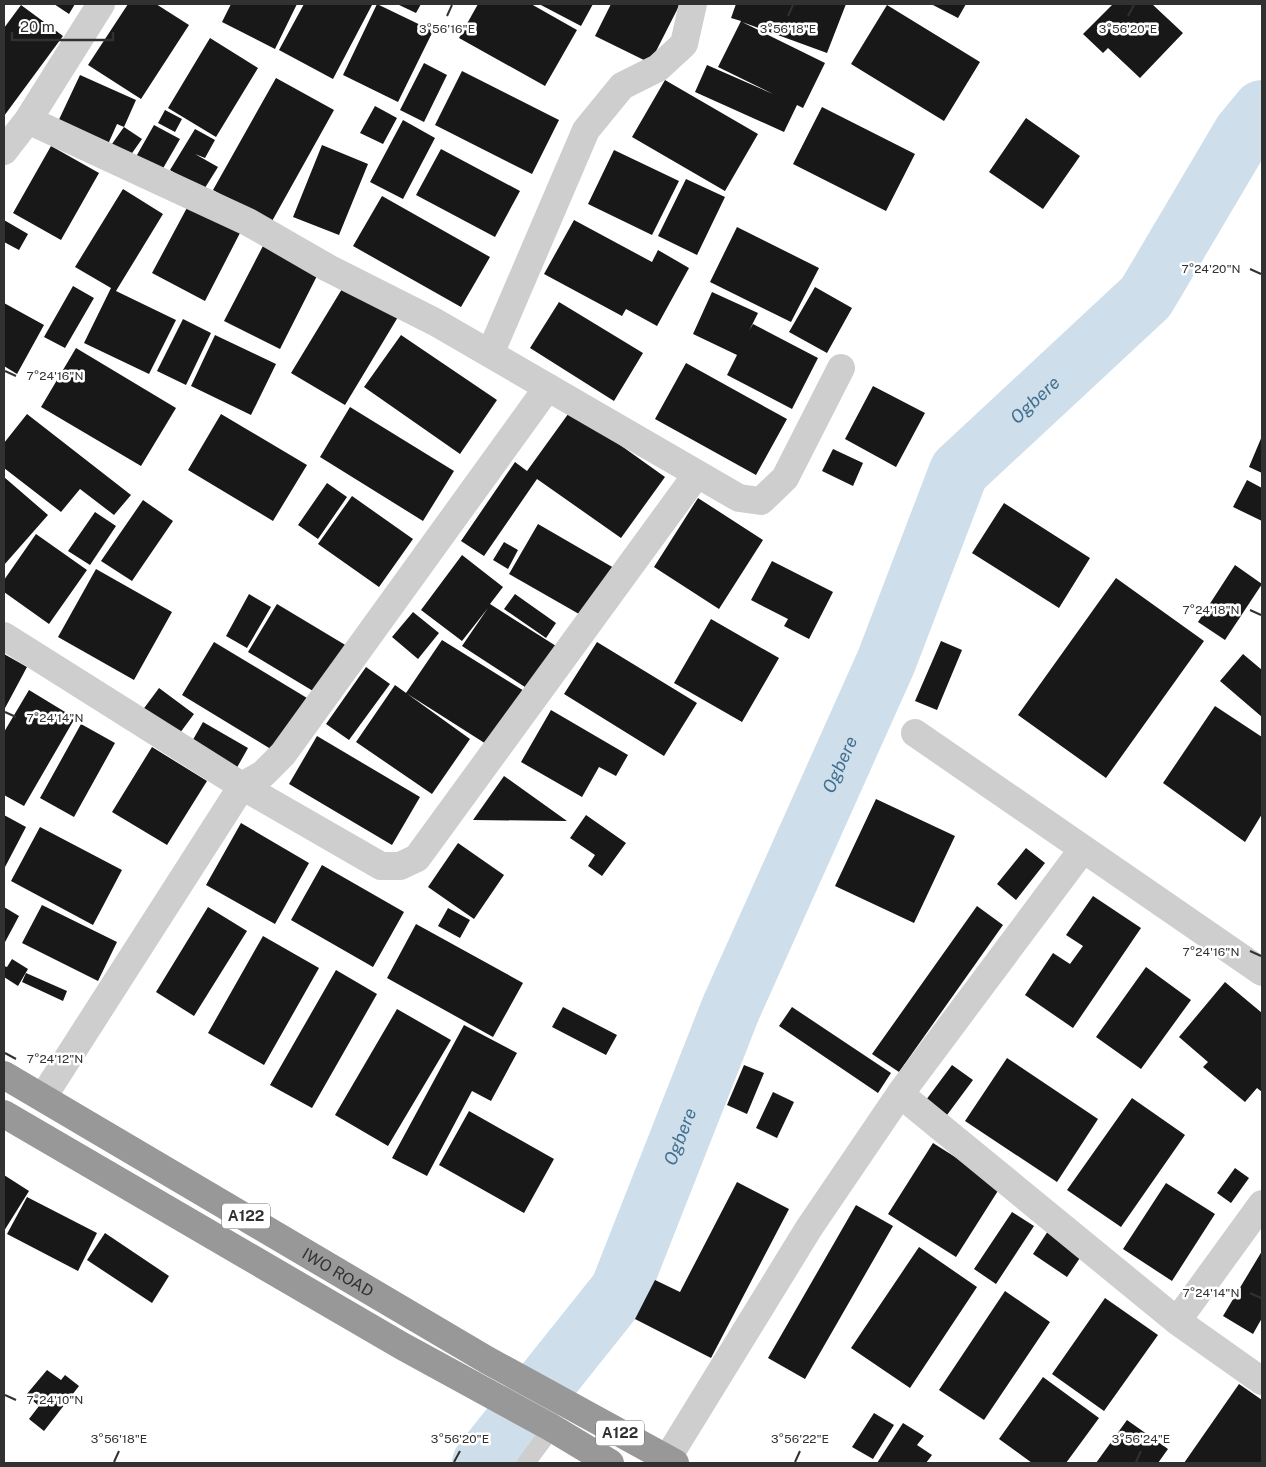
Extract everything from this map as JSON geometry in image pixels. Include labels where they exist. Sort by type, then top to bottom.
[{"type":"highway","name":"IWO ROAD","points":[[4,1075],[487,1360],[671,1461]]},
{"type":"highway","name":"IWO ROAD","points":[[4,1114],[402,1346],[552,1428],[610,1463]]},
{"type":"street","points":[[4,151],[28,120],[101,4]]},
{"type":"street","points":[[490,354],[586,130],[622,86],[658,68],[684,44],[693,4]]},
{"type":"street","points":[[28,120],[248,222],[328,268],[435,322],[739,498],[761,501],[785,478],[841,368]]},
{"type":"street","points":[[43,1097],[242,786],[263,774],[284,754],[548,386]]},
{"type":"street","points":[[4,636],[242,786],[382,866],[400,866],[417,858],[697,474]]},
{"type":"street","points":[[915,733],[1262,972]]},
{"type":"street","points":[[671,1461],[809,1228],[900,1094],[1083,849]]},
{"type":"street","points":[[900,1094],[1177,1321],[1262,1381]]},
{"type":"street","points":[[1177,1321],[1262,1204]]},
{"type":"lane","points":[[526,1463],[552,1428]]},
{"type":"building","points":[[54,4],[75,4],[69,14]]},
{"type":"building","points":[[128,4],[156,4],[189,25],[141,99],[88,65]]},
{"type":"building","points":[[231,4],[297,4],[275,49],[222,22]]},
{"type":"building","points":[[304,4],[372,5],[333,79],[279,50]]},
{"type":"building","points":[[377,4],[433,31],[398,102],[343,75]]},
{"type":"building","points":[[397,4],[421,4],[416,13]]},
{"type":"building","points":[[478,4],[531,4],[577,30],[545,86],[459,38]]},
{"type":"building","points":[[539,4],[593,4],[581,26]]},
{"type":"building","points":[[611,4],[680,4],[650,63],[595,36]]},
{"type":"building","points":[[736,4],[846,4],[827,53],[742,22],[825,63],[803,108],[797,105],[784,132],[695,92],[707,65],[773,94],[718,67],[741,21],[731,18]]},
{"type":"building","points":[[931,4],[966,4],[958,18]]},
{"type":"building","points":[[1113,4],[1152,4],[1183,33],[1140,78],[1108,48],[1103,53],[1083,34]]},
{"type":"building","points":[[21,5],[63,36],[4,116],[4,28]]},
{"type":"building","points":[[887,5],[980,62],[944,121],[851,64]]},
{"type":"building","points":[[210,38],[258,68],[216,137],[168,108]]},
{"type":"building","points":[[424,63],[447,75],[424,122],[400,110]]},
{"type":"building","points":[[462,71],[559,120],[532,174],[435,125]]},
{"type":"building","points":[[80,75],[136,100],[124,127],[117,124],[105,151],[55,128]]},
{"type":"building","points":[[276,78],[334,110],[271,223],[213,190]]},
{"type":"building","points":[[665,80],[758,134],[725,191],[632,137]]},
{"type":"building","points":[[375,106],[397,118],[383,144],[360,133]]},
{"type":"building","points":[[822,107],[915,154],[886,211],[793,164]]},
{"type":"building","points":[[165,110],[182,119],[175,132],[158,123]]},
{"type":"building","points":[[1026,118],[1080,156],[1043,209],[989,172]]},
{"type":"building","points":[[403,120],[435,138],[403,199],[370,182]]},
{"type":"building","points":[[154,125],[180,139],[158,177],[133,162]]},
{"type":"building","points":[[124,127],[142,139],[125,163],[107,151]]},
{"type":"building","points":[[195,129],[215,140],[205,158],[195,154],[218,167],[203,191],[170,170]]},
{"type":"building","points":[[322,145],[368,164],[339,235],[293,217]]},
{"type":"building","points":[[51,146],[99,173],[61,240],[13,213]]},
{"type":"building","points":[[441,149],[520,191],[495,237],[416,195]]},
{"type":"building","points":[[614,150],[679,181],[652,235],[588,204]]},
{"type":"building","points":[[686,179],[725,197],[697,255],[658,236]]},
{"type":"building","points":[[123,189],[163,214],[116,291],[176,320],[149,374],[84,343],[111,288],[75,267]]},
{"type":"building","points":[[382,196],[490,257],[461,307],[353,246]]},
{"type":"building","points":[[189,204],[241,231],[205,301],[152,273]]},
{"type":"building","points":[[4,220],[28,234],[19,250],[4,242]]},
{"type":"building","points":[[574,220],[652,262],[658,250],[689,268],[657,326],[626,309],[622,316],[544,274]]},
{"type":"building","points":[[737,227],[819,268],[791,322],[710,282]]},
{"type":"building","points":[[264,244],[319,272],[280,349],[224,321]]},
{"type":"building","points":[[345,284],[398,317],[345,405],[291,373]]},
{"type":"building","points":[[73,286],[94,298],[65,348],[44,337]]},
{"type":"building","points":[[815,287],[852,308],[827,353],[789,332]]},
{"type":"building","points":[[712,292],[758,313],[749,331],[753,324],[818,358],[792,409],[727,375],[737,355],[693,334]]},
{"type":"building","points":[[559,302],[643,353],[614,401],[530,348]]},
{"type":"building","points":[[4,303],[44,325],[17,374],[4,366]]},
{"type":"building","points":[[183,319],[211,333],[186,385],[157,371]]},
{"type":"building","points":[[215,335],[276,364],[251,415],[191,386]]},
{"type":"building","points":[[401,335],[497,400],[460,454],[364,387]]},
{"type":"building","points":[[76,348],[176,408],[141,466],[41,407]]},
{"type":"building","points":[[686,363],[787,419],[756,475],[655,419]]},
{"type":"building","points":[[873,386],[925,413],[896,467],[845,439]]},
{"type":"building","points":[[350,407],[454,471],[423,521],[320,457]]},
{"type":"building","points":[[571,410],[665,477],[621,538],[537,479],[484,556],[461,541],[515,462],[527,471]]},
{"type":"building","points":[[27,414],[131,495],[114,515],[80,489],[61,512],[4,468],[4,443]]},
{"type":"building","points":[[221,414],[307,465],[273,521],[188,470]]},
{"type":"building","points":[[1262,436],[1262,473],[1249,467]]},
{"type":"building","points":[[833,449],[863,463],[853,486],[822,471]]},
{"type":"building","points":[[4,477],[48,515],[4,565]]},
{"type":"building","points":[[1247,480],[1262,488],[1262,521],[1233,507]]},
{"type":"building","points":[[327,483],[347,497],[318,539],[298,525]]},
{"type":"building","points":[[352,496],[413,539],[379,587],[318,544]]},
{"type":"building","points":[[698,498],[763,540],[719,609],[654,567]]},
{"type":"building","points":[[143,500],[173,521],[132,581],[101,561]]},
{"type":"building","points":[[1004,503],[1090,558],[1059,608],[972,553]]},
{"type":"building","points":[[95,512],[116,526],[90,565],[68,551]]},
{"type":"building","points":[[538,524],[614,568],[586,618],[509,574]]},
{"type":"building","points":[[36,534],[87,570],[49,624],[4,592],[4,580]]},
{"type":"building","points":[[504,542],[518,550],[508,569],[493,560]]},
{"type":"building","points":[[462,555],[503,587],[490,604],[556,646],[528,689],[462,646],[488,608],[462,641],[421,610]]},
{"type":"building","points":[[772,561],[833,592],[809,639],[784,626],[788,619],[751,600]]},
{"type":"building","points":[[1235,565],[1262,584],[1225,640],[1198,622]]},
{"type":"building","points":[[96,569],[172,612],[134,680],[58,637]]},
{"type":"building","points":[[1116,578],[1204,641],[1106,778],[1018,715]]},
{"type":"building","points":[[249,594],[271,607],[247,648],[226,636]]},
{"type":"building","points":[[515,594],[556,623],[546,638],[504,609]]},
{"type":"building","points":[[277,604],[352,649],[323,697],[248,652]]},
{"type":"building","points":[[413,612],[439,633],[418,659],[392,637]]},
{"type":"building","points":[[711,619],[779,658],[742,722],[674,683]]},
{"type":"building","points":[[442,640],[529,694],[494,749],[406,693]]},
{"type":"building","points":[[941,641],[962,650],[937,710],[915,701]]},
{"type":"building","points":[[214,642],[307,698],[274,751],[182,695]]},
{"type":"building","points":[[597,642],[697,703],[664,756],[564,694]]},
{"type":"building","points":[[4,654],[27,667],[4,710]]},
{"type":"building","points":[[1243,654],[1262,670],[1262,717],[1220,681]]},
{"type":"building","points":[[366,667],[390,684],[349,740],[326,724]]},
{"type":"building","points":[[395,685],[470,739],[432,794],[356,742]]},
{"type":"building","points":[[159,688],[194,714],[177,737],[142,711]]},
{"type":"building","points":[[29,690],[75,718],[24,806],[4,795],[4,732]]},
{"type":"building","points":[[1215,706],[1262,737],[1262,814],[1245,842],[1163,783]]},
{"type":"building","points":[[551,710],[628,755],[616,776],[599,767],[582,797],[521,762]]},
{"type":"building","points":[[203,722],[248,748],[235,771],[190,745]]},
{"type":"building","points":[[81,724],[115,743],[74,817],[40,798]]},
{"type":"building","points":[[317,736],[420,797],[392,845],[289,784]]},
{"type":"building","points":[[152,747],[207,781],[167,845],[112,812]]},
{"type":"building","points":[[504,776],[567,821],[473,820]]},
{"type":"building","points":[[876,799],[955,836],[914,923],[835,886]]},
{"type":"building","points":[[4,815],[26,827],[4,869]]},
{"type":"building","points":[[586,815],[626,843],[602,876],[588,866],[595,855],[570,838]]},
{"type":"building","points":[[241,823],[309,863],[275,924],[206,885]]},
{"type":"building","points":[[40,827],[122,870],[93,925],[11,881]]},
{"type":"building","points":[[458,843],[504,875],[474,919],[428,887]]},
{"type":"building","points":[[1026,848],[1045,863],[1016,900],[997,884]]},
{"type":"building","points":[[322,865],[404,912],[373,967],[291,920]]},
{"type":"building","points":[[1093,896],[1141,928],[1073,1028],[1025,995],[1053,953],[1070,964],[1083,946],[1066,935]]},
{"type":"building","points":[[42,905],[117,942],[98,981],[22,943]]},
{"type":"building","points":[[977,906],[1003,925],[899,1072],[872,1054]]},
{"type":"building","points":[[4,907],[19,916],[4,944]]},
{"type":"building","points":[[208,907],[247,931],[194,1016],[156,992]]},
{"type":"building","points":[[448,908],[470,920],[460,938],[438,926]]},
{"type":"building","points":[[416,924],[523,983],[493,1037],[387,978]]},
{"type":"building","points":[[263,936],[319,968],[264,1065],[208,1033]]},
{"type":"building","points":[[12,959],[28,969],[18,986],[4,977],[4,966],[7,967]]},
{"type":"building","points":[[1146,967],[1191,1000],[1141,1069],[1096,1037]]},
{"type":"building","points":[[336,970],[377,994],[312,1108],[270,1085]]},
{"type":"building","points":[[26,973],[67,991],[63,1001],[22,982]]},
{"type":"building","points":[[1225,982],[1262,1013],[1262,1092],[1257,1088],[1245,1102],[1203,1067],[1208,1062],[1179,1037]]},
{"type":"building","points":[[563,1007],[617,1035],[606,1055],[552,1027]]},
{"type":"building","points":[[792,1007],[891,1073],[878,1093],[779,1026]]},
{"type":"building","points":[[397,1009],[451,1040],[388,1146],[335,1115]]},
{"type":"building","points":[[464,1025],[517,1053],[491,1101],[472,1091],[427,1176],[392,1158]]},
{"type":"building","points":[[1007,1058],[1098,1119],[1057,1182],[965,1121]]},
{"type":"building","points":[[744,1065],[764,1073],[747,1114],[727,1105]]},
{"type":"building","points":[[952,1065],[973,1080],[947,1115],[926,1100]]},
{"type":"building","points":[[773,1092],[794,1102],[777,1138],[756,1128]]},
{"type":"building","points":[[1132,1098],[1185,1135],[1121,1227],[1067,1190]]},
{"type":"building","points":[[469,1111],[554,1159],[524,1213],[439,1165]]},
{"type":"building","points":[[933,1143],[1001,1186],[956,1257],[888,1214]]},
{"type":"building","points":[[1235,1168],[1249,1178],[1231,1203],[1217,1193]]},
{"type":"building","points":[[4,1175],[29,1191],[4,1231]]},
{"type":"building","points":[[737,1182],[789,1209],[711,1358],[635,1319],[655,1280],[680,1292]]},
{"type":"building","points":[[1166,1183],[1215,1214],[1172,1281],[1123,1249]]},
{"type":"building","points":[[27,1197],[97,1233],[78,1271],[7,1234]]},
{"type":"building","points":[[856,1205],[893,1226],[805,1379],[768,1358]]},
{"type":"building","points":[[1012,1212],[1034,1226],[996,1284],[974,1269]]},
{"type":"building","points":[[1050,1228],[1084,1252],[1067,1277],[1033,1254]]},
{"type":"building","points":[[105,1233],[169,1276],[152,1303],[87,1260]]},
{"type":"building","points":[[919,1247],[977,1287],[910,1388],[851,1348]]},
{"type":"building","points":[[1262,1251],[1262,1318],[1253,1334],[1223,1316]]},
{"type":"building","points":[[1005,1291],[1050,1322],[984,1420],[939,1390]]},
{"type":"building","points":[[1105,1298],[1158,1335],[1104,1411],[1052,1374]]},
{"type":"building","points":[[47,1370],[61,1380],[65,1375],[79,1386],[44,1431],[29,1419],[39,1406],[26,1395]]},
{"type":"building","points":[[1043,1377],[1099,1418],[1066,1463],[1032,1463],[999,1439]]},
{"type":"building","points":[[1239,1384],[1262,1400],[1262,1461],[1260,1463],[1184,1463]]},
{"type":"building","points":[[874,1413],[894,1425],[873,1459],[852,1447]]},
{"type":"building","points":[[1127,1420],[1168,1449],[1158,1463],[1096,1463]]},
{"type":"building","points":[[903,1423],[924,1436],[917,1445],[932,1455],[926,1463],[877,1463]]},
{"type":"waterway","name":"Ogbere","points":[[482,1463],[620,1290],[731,1008],[886,662],[959,471],[1146,297],[1243,133],[1262,110]]}]
